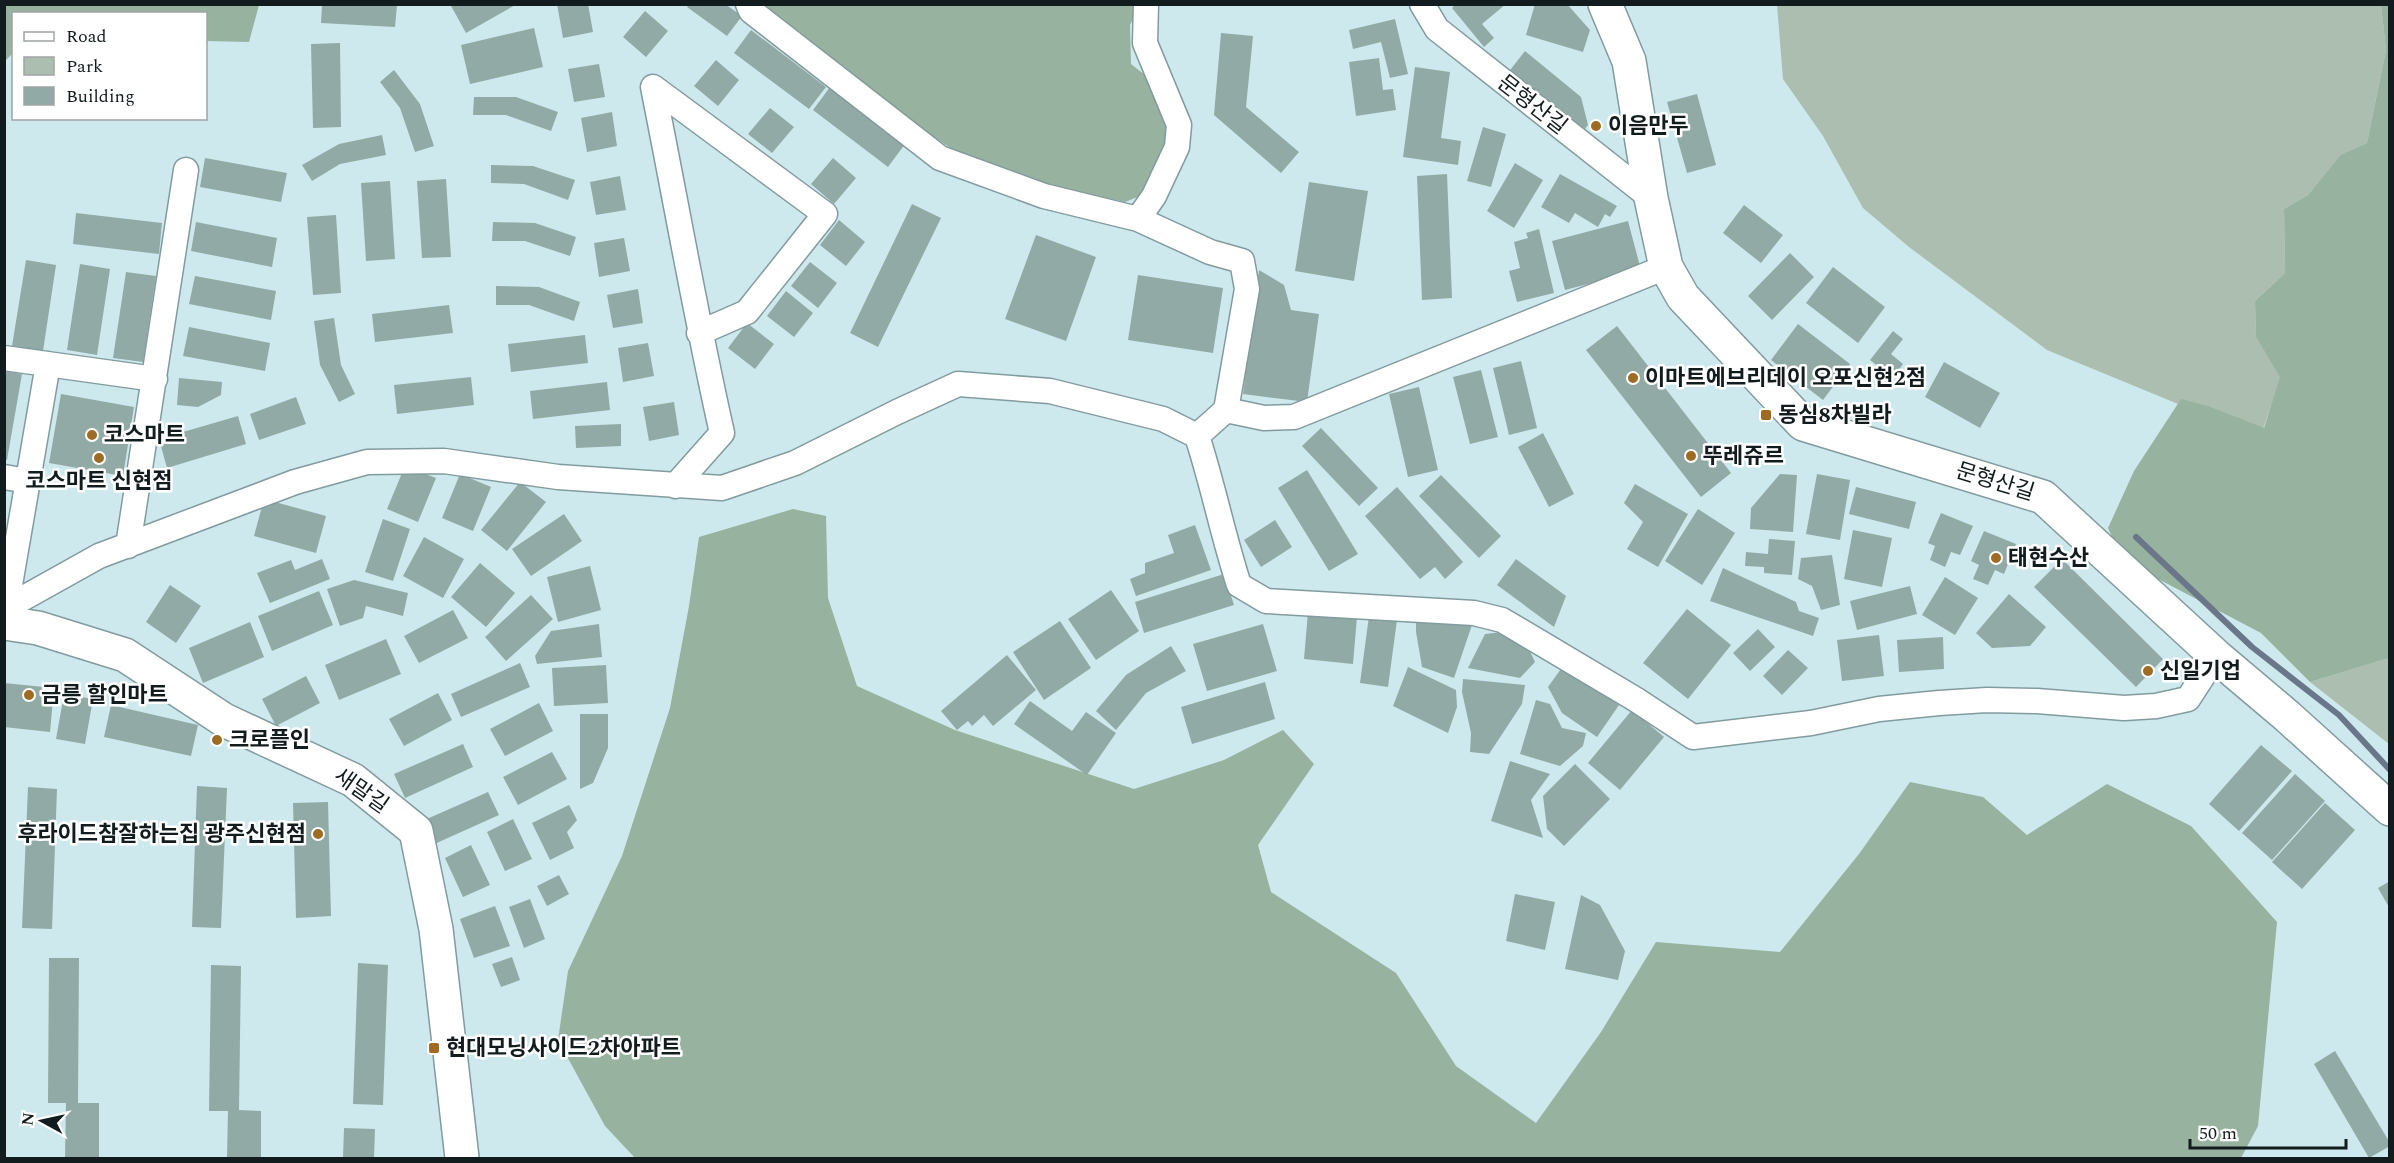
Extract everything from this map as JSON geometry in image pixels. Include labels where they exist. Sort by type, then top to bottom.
[{"type":"street","points":[[748,4],[751,11],[940,158],[1044,196],[1138,219],[1210,252],[1242,261],[1247,289],[1226,410],[1197,436]]},
{"type":"street","points":[[1138,219],[1154,196],[1178,147],[1179,125],[1145,43],[1146,4]]},
{"type":"street","name":"문형산길","points":[[1422,4],[1437,29],[1651,198]]},
{"type":"street","name":"문형산길","points":[[1605,4],[1629,61],[1651,198],[1666,267],[1683,297],[1803,424],[2043,496],[2216,656],[2287,716],[2390,809]]},
{"type":"street","points":[[675,486],[722,433],[699,333],[685,243],[653,87],[825,214],[747,312],[699,333]]},
{"type":"street","points":[[128,546],[186,170]]},
{"type":"street","points":[[1226,410],[1264,418],[1294,417],[1666,267]]},
{"type":"street","points":[[4,358],[155,379]]},
{"type":"street","points":[[5,613],[48,364]]},
{"type":"street","points":[[5,613],[99,556],[295,482],[367,462],[444,461],[558,477],[722,488],[795,464],[958,384],[1050,391],[1163,419],[1197,436],[1207,467],[1222,533],[1239,585],[1266,601],[1474,613],[1502,620],[1635,699],[1693,737],[1811,723],[1878,709],[1939,703],[1987,700],[2037,701],[2124,708],[2156,706],[2188,699],[2216,656]]},
{"type":"street","points":[[4,477],[28,480]]},
{"type":"street","name":"새말길","points":[[5,613],[38,628],[125,655],[224,720],[353,780],[416,831],[436,929],[462,1158]]},
{"type":"green space","points":[[5,4],[259,4],[249,42],[207,41],[207,12],[12,12],[12,54],[5,61]]},
{"type":"green space","points":[[765,4],[1140,5],[1130,25],[1131,64],[1163,89],[1170,166],[1155,190],[1125,202],[984,170],[919,127],[764,7]]},
{"type":"green space","points":[[1777,5],[2381,5],[2386,50],[2367,143],[2342,155],[2308,195],[2284,209],[2285,273],[2255,301],[2256,337],[2281,377],[2263,429],[2211,407],[2183,406],[2047,350],[1909,247],[1863,208],[1823,136],[1783,79]]},
{"type":"green space","points":[[2381,5],[2389,5],[2389,658],[2310,682],[2261,633],[2122,560],[2108,528],[2134,471],[2181,399],[2211,407],[2264,428],[2280,377],[2256,337],[2255,301],[2285,273],[2284,209],[2308,195],[2341,155],[2367,143],[2386,50]]},
{"type":"green space","points":[[793,509],[826,516],[828,598],[857,686],[955,730],[1134,789],[1224,760],[1283,730],[1314,764],[1258,845],[1271,892],[1396,973],[1456,1066],[1536,1123],[1601,1032],[1656,942],[1780,952],[1859,854],[1910,782],[1983,797],[2027,835],[2107,784],[2191,826],[2277,922],[2258,1126],[2241,1158],[635,1158],[605,1126],[558,1040],[568,971],[622,856],[670,708],[699,537]]},
{"type":"green space","points":[[2389,658],[2389,744],[2310,682]]},
{"type":"building","points":[[450,4],[517,4],[466,33]]},
{"type":"building","points":[[557,4],[588,4],[593,32],[563,38]]},
{"type":"building","points":[[689,4],[725,4],[742,16],[727,36],[687,7]]},
{"type":"building","points":[[1456,4],[1506,4],[1482,24],[1494,38],[1484,47],[1452,8]]},
{"type":"building","points":[[1535,4],[1567,4],[1590,30],[1583,52],[1526,35]]},
{"type":"building","points":[[322,5],[397,5],[395,27],[321,23]]},
{"type":"building","points":[[645,11],[668,31],[646,57],[623,37]]},
{"type":"building","points":[[1395,19],[1408,74],[1390,78],[1381,42],[1353,49],[1349,30]]},
{"type":"building","points":[[534,28],[543,67],[470,84],[461,45]]},
{"type":"building","points":[[751,30],[826,87],[809,109],[734,53]]},
{"type":"building","points":[[1221,33],[1253,36],[1246,107],[1299,152],[1281,173],[1214,115]]},
{"type":"building","points":[[340,43],[341,127],[313,128],[311,44]]},
{"type":"building","points":[[1525,51],[1581,97],[1588,125],[1581,134],[1507,74]]},
{"type":"building","points":[[1379,58],[1383,90],[1393,89],[1396,110],[1356,116],[1349,62]]},
{"type":"building","points":[[716,60],[739,80],[718,106],[694,86]]},
{"type":"building","points":[[599,64],[605,97],[574,102],[568,69]]},
{"type":"building","points":[[1415,67],[1450,72],[1441,138],[1461,141],[1458,165],[1403,157]]},
{"type":"building","points":[[394,70],[420,104],[434,146],[415,152],[400,108],[380,82]]},
{"type":"building","points":[[830,87],[905,144],[888,167],[813,110]]},
{"type":"building","points":[[1697,94],[1716,165],[1687,173],[1667,102]]},
{"type":"building","points":[[474,97],[516,97],[558,112],[551,131],[506,115],[473,115]]},
{"type":"building","points":[[770,108],[794,127],[772,153],[748,134]]},
{"type":"building","points":[[612,112],[617,146],[587,152],[581,118]]},
{"type":"building","points":[[1483,127],[1506,134],[1491,187],[1467,181]]},
{"type":"building","points":[[382,135],[386,155],[340,164],[312,181],[302,165],[339,144]]},
{"type":"building","points":[[205,158],[287,173],[281,202],[200,187]]},
{"type":"building","points":[[833,158],[856,178],[834,204],[811,184]]},
{"type":"building","points":[[1515,163],[1543,180],[1514,228],[1487,211]]},
{"type":"building","points":[[491,165],[533,166],[575,180],[568,200],[524,184],[491,183]]},
{"type":"building","points":[[1447,174],[1452,298],[1422,300],[1417,176]]},
{"type":"building","points":[[1560,174],[1617,206],[1610,217],[1605,214],[1598,227],[1575,213],[1569,223],[1541,207]]},
{"type":"building","points":[[620,176],[626,210],[596,215],[590,182]]},
{"type":"building","points":[[446,179],[451,257],[422,258],[417,181]]},
{"type":"building","points":[[390,181],[395,259],[366,261],[361,183]]},
{"type":"building","points":[[1309,182],[1368,191],[1354,281],[1295,271]]},
{"type":"building","points":[[912,204],[941,218],[878,347],[850,333]]},
{"type":"building","points":[[1744,205],[1783,235],[1761,263],[1723,233]]},
{"type":"building","points":[[76,213],[162,223],[159,254],[73,244]]},
{"type":"building","points":[[336,215],[341,293],[313,295],[307,217]]},
{"type":"building","points":[[839,220],[865,242],[846,266],[820,245]]},
{"type":"building","points":[[1628,221],[1641,270],[1565,290],[1552,241]]},
{"type":"building","points":[[196,222],[277,238],[272,267],[191,251]]},
{"type":"building","points":[[493,222],[535,223],[576,237],[570,256],[525,241],[492,241]]},
{"type":"building","points":[[1539,229],[1554,293],[1517,302],[1509,271],[1520,268],[1514,242],[1528,238],[1526,233]]},
{"type":"building","points":[[1036,235],[1096,257],[1066,341],[1005,319]]},
{"type":"building","points":[[624,238],[630,271],[599,277],[594,243]]},
{"type":"building","points":[[1790,253],[1814,277],[1772,320],[1748,296]]},
{"type":"building","points":[[26,260],[56,265],[43,351],[12,346]]},
{"type":"building","points":[[810,262],[837,283],[818,308],[791,286]]},
{"type":"building","points":[[80,264],[110,269],[97,355],[67,350]]},
{"type":"building","points":[[1833,267],[1885,307],[1858,343],[1806,303]]},
{"type":"building","points":[[1259,270],[1284,285],[1291,310],[1319,314],[1307,402],[1243,394]]},
{"type":"building","points":[[126,272],[156,276],[143,362],[113,358]]},
{"type":"building","points":[[1138,275],[1223,288],[1213,353],[1128,340]]},
{"type":"building","points":[[195,276],[276,291],[271,320],[189,304]]},
{"type":"building","points":[[496,286],[539,287],[580,302],[574,321],[529,305],[496,305]]},
{"type":"building","points":[[638,289],[643,323],[613,328],[607,295]]},
{"type":"building","points":[[786,291],[813,313],[794,337],[767,316]]},
{"type":"building","points":[[449,305],[453,333],[375,342],[372,314]]},
{"type":"building","points":[[334,318],[341,365],[355,394],[339,402],[320,365],[314,321]]},
{"type":"building","points":[[747,323],[774,344],[755,369],[728,348]]},
{"type":"building","points":[[1798,324],[1850,364],[1823,400],[1771,360]]},
{"type":"building","points":[[1617,326],[1731,473],[1701,497],[1586,350]]},
{"type":"building","points":[[189,327],[270,343],[265,371],[183,356]]},
{"type":"building","points":[[1893,331],[1903,339],[1891,354],[1903,364],[1893,378],[1870,360]]},
{"type":"building","points":[[585,335],[588,363],[511,372],[508,344]]},
{"type":"building","points":[[648,343],[654,376],[623,382],[618,348]]},
{"type":"building","points":[[1521,361],[1537,428],[1509,435],[1493,368]]},
{"type":"building","points":[[1944,362],[2000,393],[1980,428],[1925,397]]},
{"type":"building","points":[[1481,370],[1498,437],[1470,444],[1453,377]]},
{"type":"building","points":[[4,371],[22,374],[7,460],[4,460]]},
{"type":"building","points":[[471,377],[474,405],[397,414],[394,385]]},
{"type":"building","points":[[179,378],[222,382],[221,395],[198,407],[177,405]]},
{"type":"building","points":[[607,382],[610,410],[533,419],[530,391]]},
{"type":"building","points":[[1419,387],[1438,470],[1408,477],[1389,394]]},
{"type":"building","name":"코스마트","points":[[61,394],[134,407],[123,476],[49,463]]},
{"type":"building","points":[[296,397],[306,424],[259,440],[250,414]]},
{"type":"building","points":[[674,402],[679,435],[649,441],[643,407]]},
{"type":"building","points":[[238,416],[246,444],[167,468],[159,439]]},
{"type":"building","points":[[621,424],[621,446],[576,448],[575,426]]},
{"type":"building","points":[[1321,428],[1378,488],[1359,506],[1302,446]]},
{"type":"building","points":[[1543,433],[1574,494],[1549,507],[1518,447]]},
{"type":"building","points":[[405,466],[436,478],[418,522],[387,509]]},
{"type":"building","points":[[1307,470],[1358,554],[1329,571],[1278,488]]},
{"type":"building","points":[[460,474],[491,487],[473,531],[442,518]]},
{"type":"building","points":[[1780,474],[1797,475],[1793,532],[1750,529],[1751,508]]},
{"type":"building","points":[[1817,474],[1850,480],[1840,540],[1806,534]]},
{"type":"building","points":[[1441,475],[1501,536],[1479,558],[1419,496]]},
{"type":"building","points":[[520,482],[546,502],[507,551],[481,530]]},
{"type":"building","points":[[1635,484],[1688,514],[1658,567],[1627,549],[1643,522],[1624,503]]},
{"type":"building","points":[[1397,487],[1463,562],[1445,579],[1435,567],[1420,579],[1365,516]]},
{"type":"building","points":[[1856,487],[1916,502],[1909,529],[1849,514]]},
{"type":"building","points":[[264,499],[326,516],[316,553],[254,536]]},
{"type":"building","points":[[1698,509],[1735,533],[1702,585],[1665,561]]},
{"type":"building","points":[[1941,513],[1973,526],[1960,555],[1951,552],[1945,567],[1930,560],[1935,546],[1928,543]]},
{"type":"building","points":[[564,514],[582,541],[531,576],[512,549]]},
{"type":"building","points":[[383,519],[410,529],[393,581],[365,572]]},
{"type":"building","points":[[1275,520],[1292,547],[1261,567],[1244,540]]},
{"type":"building","points":[[1195,525],[1211,570],[1136,596],[1130,579],[1145,573],[1145,563],[1174,553],[1168,535]]},
{"type":"building","points":[[1853,530],[1892,538],[1882,587],[1844,579]]},
{"type":"building","points":[[1984,531],[2016,544],[2004,574],[1995,570],[1988,585],[1973,579],[1979,565],[1971,561]]},
{"type":"building","points":[[424,537],[464,559],[443,598],[403,576]]},
{"type":"building","points":[[1769,539],[1795,541],[1792,575],[1764,573],[1764,567],[1745,566],[1746,552],[1768,554]]},
{"type":"building","points":[[1832,555],[1840,605],[1821,610],[1812,586],[1798,579],[1801,558]]},
{"type":"building","points":[[322,559],[330,579],[270,603],[257,573],[291,560],[295,570]]},
{"type":"building","points":[[1516,559],[1566,596],[1554,627],[1497,585]]},
{"type":"building","points":[[2062,559],[2163,659],[2136,687],[2034,587]]},
{"type":"building","points":[[480,563],[515,593],[486,627],[451,597]]},
{"type":"building","points":[[590,566],[601,610],[558,622],[547,577]]},
{"type":"building","points":[[1723,568],[1796,602],[1799,611],[1819,618],[1813,636],[1710,601]]},
{"type":"building","points":[[1224,574],[1234,605],[1144,633],[1135,602]]},
{"type":"building","points":[[1945,577],[1978,598],[1955,635],[1922,615]]},
{"type":"building","points":[[354,580],[408,593],[403,616],[366,606],[363,618],[340,626],[327,589]]},
{"type":"building","points":[[170,585],[201,606],[176,643],[146,622]]},
{"type":"building","points":[[1910,586],[1917,614],[1857,630],[1850,601]]},
{"type":"building","points":[[1111,590],[1139,631],[1096,660],[1068,619]]},
{"type":"building","points":[[319,591],[333,625],[272,651],[258,616]]},
{"type":"building","points":[[2009,594],[2046,627],[2030,646],[1992,648],[1976,633]]},
{"type":"building","points":[[531,595],[553,619],[506,661],[485,637]]},
{"type":"building","points":[[1687,609],[1731,645],[1688,699],[1643,663]]},
{"type":"building","points":[[453,610],[468,638],[419,663],[404,636]]},
{"type":"building","points":[[1308,612],[1357,617],[1353,664],[1304,659]]},
{"type":"building","points":[[1369,616],[1397,620],[1388,687],[1360,683]]},
{"type":"building","points":[[1416,617],[1474,619],[1454,678],[1422,667]]},
{"type":"building","points":[[1060,621],[1091,668],[1044,700],[1013,652]]},
{"type":"building","points":[[250,622],[264,657],[203,683],[189,648]]},
{"type":"building","points":[[599,624],[602,657],[537,664],[535,656],[551,631]]},
{"type":"building","points":[[1263,624],[1277,671],[1207,691],[1193,644]]},
{"type":"building","points":[[1758,629],[1775,647],[1750,671],[1733,653]]},
{"type":"building","points":[[1511,631],[1526,643],[1535,662],[1520,678],[1468,668],[1485,634]]},
{"type":"building","points":[[1879,635],[1884,676],[1842,681],[1837,640]]},
{"type":"building","points":[[1943,637],[1944,669],[1899,672],[1897,640]]},
{"type":"building","points":[[386,639],[401,674],[339,700],[325,665]]},
{"type":"building","points":[[1171,646],[1186,671],[1146,693],[1116,730],[1096,711],[1126,675]]},
{"type":"building","points":[[1788,650],[1808,668],[1782,695],[1763,676]]},
{"type":"building","points":[[1007,655],[1036,690],[993,726],[984,715],[972,726],[968,721],[957,730],[941,711]]},
{"type":"building","points":[[520,663],[530,687],[461,717],[451,694]]},
{"type":"building","points":[[606,665],[608,703],[554,706],[552,668]]},
{"type":"building","points":[[1563,666],[1619,705],[1597,737],[1562,713],[1548,687]]},
{"type":"building","points":[[1408,667],[1456,690],[1457,707],[1448,733],[1393,706]]},
{"type":"building","points":[[306,676],[320,703],[276,726],[262,699]]},
{"type":"building","points":[[1463,679],[1525,685],[1522,704],[1489,754],[1470,752],[1471,733],[1462,692]]},
{"type":"building","points":[[1265,682],[1275,719],[1192,744],[1181,707]]},
{"type":"building","points":[[4,683],[54,688],[50,732],[4,727]]},
{"type":"building","points":[[438,693],[452,720],[404,746],[389,719]]},
{"type":"building","points":[[64,694],[93,699],[85,744],[56,739]]},
{"type":"building","points":[[1536,700],[1550,704],[1562,728],[1586,733],[1583,746],[1560,766],[1520,754]]},
{"type":"building","points":[[1030,701],[1072,731],[1086,712],[1116,733],[1087,775],[1014,724]]},
{"type":"building","points":[[539,703],[553,731],[505,756],[490,729]]},
{"type":"building","points":[[111,705],[198,725],[191,756],[104,737]]},
{"type":"building","points":[[1632,710],[1664,737],[1620,790],[1588,763]]},
{"type":"building","points":[[580,714],[608,714],[608,748],[593,783],[580,789]]},
{"type":"building","points":[[463,744],[473,767],[405,798],[394,774]]},
{"type":"building","points":[[2261,745],[2292,771],[2239,831],[2209,804]]},
{"type":"building","points":[[552,752],[567,779],[518,805],[503,777]]},
{"type":"building","points":[[1510,761],[1550,774],[1531,800],[1543,838],[1491,821]]},
{"type":"building","points":[[1575,764],[1610,799],[1564,846],[1547,829],[1543,796]]},
{"type":"building","points":[[2295,774],[2325,801],[2272,860],[2242,833]]},
{"type":"building","points":[[197,786],[227,788],[221,928],[192,927]]},
{"type":"building","points":[[28,787],[57,789],[52,929],[22,928]]},
{"type":"building","points":[[488,792],[499,815],[430,846],[420,822]]},
{"type":"building","points":[[328,802],[331,916],[296,918],[293,803]]},
{"type":"building","points":[[2325,803],[2355,830],[2302,889],[2272,862]]},
{"type":"building","points":[[569,805],[577,820],[567,832],[574,848],[550,860],[532,823]]},
{"type":"building","points":[[513,819],[532,859],[505,871],[487,832]]},
{"type":"building","points":[[471,845],[490,885],[463,897],[445,858]]},
{"type":"building","points":[[559,875],[569,894],[547,906],[537,886]]},
{"type":"building","points":[[2390,881],[2390,909],[2378,888]]},
{"type":"building","points":[[1515,894],[1555,902],[1545,950],[1506,941]]},
{"type":"building","points":[[1581,895],[1600,905],[1625,951],[1618,980],[1565,969]]},
{"type":"building","points":[[530,899],[545,939],[524,948],[509,907]]},
{"type":"building","points":[[495,906],[510,946],[474,958],[460,919]]},
{"type":"building","points":[[512,957],[520,980],[501,987],[492,964]]},
{"type":"building","points":[[49,958],[79,958],[78,1103],[99,1103],[99,1158],[65,1158],[66,1103],[48,1103]]},
{"type":"building","points":[[358,963],[388,965],[383,1105],[353,1104]]},
{"type":"building","points":[[211,965],[241,966],[239,1110],[261,1111],[261,1158],[227,1158],[228,1111],[209,1111]]},
{"type":"building","points":[[2335,1051],[2390,1143],[2390,1146],[2369,1158],[2314,1064]]},
{"type":"building","points":[[344,1128],[375,1129],[374,1158],[343,1158]]},
{"type":"waterway","points":[[2136,537],[2252,647],[2339,715],[2390,770]]},
{"type":"place","name":"이음만두","points":[[1596,126]]},
{"type":"place","name":"이마트에브리데이 오포신현2점","points":[[1633,378]]},
{"type":"place","name":"동심8차빌라","points":[[1766,415]]},
{"type":"place","name":"코스마트","points":[[92,435]]},
{"type":"place","name":"뚜레쥬르","points":[[1691,456]]},
{"type":"place","name":"코스마트 신현점","points":[[99,458]]},
{"type":"place","name":"태현수산","points":[[1996,558]]},
{"type":"place","name":"신일기업","points":[[2148,671]]},
{"type":"place","name":"금릉 할인마트","points":[[29,695]]},
{"type":"place","name":"크로플인","points":[[217,740]]},
{"type":"place","name":"후라이드참잘하는집 광주신현점","points":[[318,834]]},
{"type":"place","name":"현대모닝사이드2차아파트","points":[[434,1048]]}]
